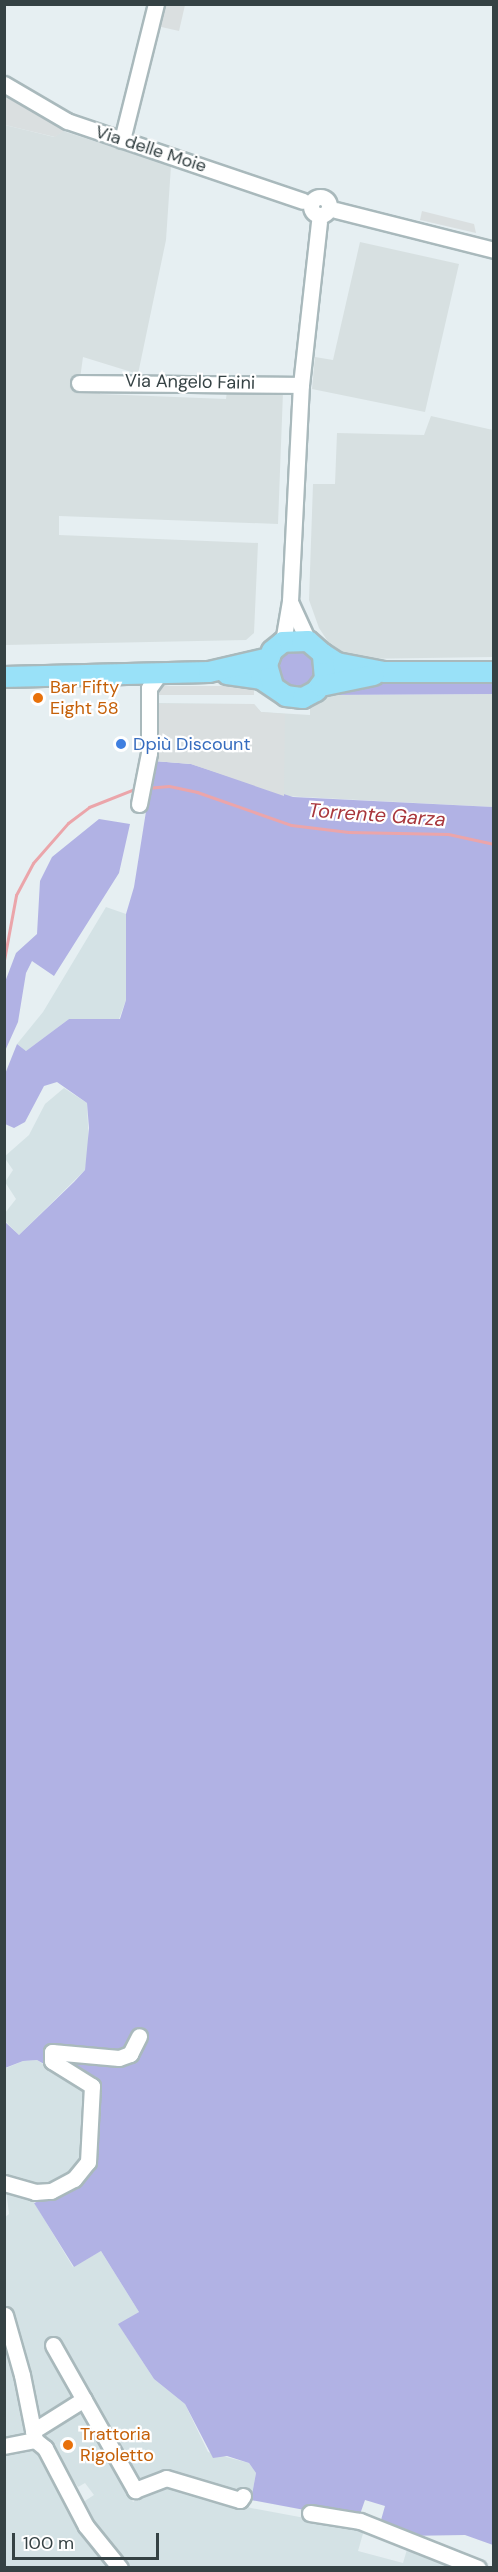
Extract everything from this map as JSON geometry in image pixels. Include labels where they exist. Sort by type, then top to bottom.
[{"type":"main road","points":[[4,677],[149,678],[209,672],[269,657],[283,642],[308,641],[337,663],[384,672],[494,672]]},
{"type":"main road","points":[[321,686],[327,670],[323,654]]},
{"type":"main road","points":[[269,657],[267,672],[273,686]]},
{"type":"main road","points":[[209,672],[261,679],[294,698],[310,695],[321,686],[384,672]]},
{"type":"street","points":[[122,140],[156,4]]},
{"type":"street","name":"Via delle Moie","points":[[4,84],[67,121],[320,209],[494,250]]},
{"type":"street","points":[[283,642],[290,601],[301,385],[320,209]]},
{"type":"street","name":"Via Angelo Faini","points":[[79,383],[301,385]]},
{"type":"street","points":[[290,601],[308,641]]},
{"type":"street","points":[[138,804],[150,753],[149,678]]},
{"type":"street","points":[[4,2183],[35,2192],[51,2191],[74,2179],[88,2162],[92,2086],[52,2061],[52,2052],[119,2058],[130,2054],[139,2036]]},
{"type":"street","points":[[5,2315],[34,2436],[45,2448],[86,2526],[120,2568]]},
{"type":"street","points":[[53,2345],[135,2490],[166,2478],[240,2500],[243,2496]]},
{"type":"street","points":[[4,2446],[34,2436],[84,2399]]},
{"type":"street","points":[[310,2513],[360,2521],[478,2568]]},
{"type":"shaded area","points":[[163,5],[185,5],[179,31],[157,26]]},
{"type":"shaded area","points":[[4,88],[71,126],[55,137],[5,125]]},
{"type":"shaded area","points":[[5,125],[54,137],[63,131],[171,166],[166,240],[138,374],[83,357],[79,386],[100,387],[100,394],[226,399],[227,391],[283,392],[278,524],[59,516],[59,535],[258,543],[254,633],[246,640],[5,645]]},
{"type":"shaded area","points":[[422,211],[474,224],[476,233],[420,220]]},
{"type":"shaded area","points":[[360,242],[459,264],[425,412],[312,389],[315,357],[333,360]]},
{"type":"shaded area","points":[[431,416],[493,430],[493,657],[357,659],[331,646],[319,628],[309,600],[313,484],[335,484],[337,433],[424,435]]},
{"type":"shaded area","points":[[297,647],[312,653],[318,668],[312,683],[297,689],[282,683],[276,668],[282,653]]},
{"type":"shaded area","points":[[493,682],[493,694],[322,695],[365,683]]},
{"type":"shaded area","points":[[156,686],[254,686],[254,695],[156,695]]},
{"type":"shaded area","points":[[493,694],[493,807],[284,796],[191,764],[157,703],[254,704],[261,712],[310,715],[310,703],[322,695]]},
{"type":"shaded area","points":[[154,704],[254,704],[261,712],[285,714],[284,796],[191,764],[154,761]]},
{"type":"shaded area","points":[[154,761],[191,764],[293,797],[493,807],[493,2545],[465,2535],[403,2536],[379,2527],[385,2506],[365,2500],[358,2520],[251,2500],[256,2473],[249,2463],[227,2456],[213,2458],[185,2404],[154,2379],[118,2324],[139,2312],[101,2251],[74,2267],[34,2203],[79,2185],[95,2163],[97,2081],[62,2061],[65,2057],[97,2064],[124,2064],[68,2048],[51,2068],[37,2060],[23,2061],[5,2068],[4,1221],[19,1235],[85,1170],[89,1128],[87,1103],[57,1082],[44,1086],[25,1122],[14,1128],[5,1124],[5,1074],[17,1044],[26,1051],[69,1019],[120,1019],[126,1000],[126,914],[134,887]]},
{"type":"shaded area","points":[[99,819],[130,824],[119,873],[54,976],[32,961],[26,973],[18,1022],[5,1051],[5,982],[16,953],[37,934],[40,881],[52,857]]},
{"type":"shaded area","points":[[106,907],[126,914],[126,1000],[119,1019],[69,1019],[26,1051],[17,1044],[43,1012]]},
{"type":"shaded area","points":[[64,1088],[87,1103],[89,1149],[85,1170],[19,1235],[5,1221],[5,1213],[16,1199],[5,1182],[13,1170],[4,1157],[29,1135],[45,1104]]},
{"type":"shaded area","points":[[37,2060],[62,2077],[86,2086],[85,2149],[79,2166],[65,2178],[37,2188],[5,2177],[4,2069],[23,2061]]},
{"type":"shaded area","points":[[6,2190],[29,2194],[73,2267],[101,2251],[139,2312],[119,2325],[154,2379],[185,2404],[208,2452],[249,2463],[256,2473],[251,2500],[180,2480],[136,2486],[78,2397],[35,2425],[5,2312],[4,2218],[9,2214]]},
{"type":"shaded area","points":[[4,2322],[29,2438],[5,2442]]},
{"type":"shaded area","points":[[77,2406],[133,2502],[160,2481],[170,2481],[251,2508],[321,2521],[366,2523],[358,2551],[403,2563],[408,2546],[458,2567],[123,2567],[77,2506],[94,2495],[85,2483],[78,2487],[39,2430]]},
{"type":"shaded area","points":[[33,2446],[39,2448],[118,2567],[5,2568],[5,2451]]},
{"type":"waterway","name":"Torrente Garza","points":[[146,788],[169,786],[197,792],[291,825],[349,832],[448,834],[494,844]]},
{"type":"waterway","name":"Torrente Garza","points":[[4,960],[16,895],[33,863],[68,823],[89,807],[137,788]]},
{"type":"place","name":"Bar Fifty Eight 58","points":[[38,698]]},
{"type":"place","name":"Dpiù Discount","points":[[121,744]]},
{"type":"place","name":"Trattoria Rigoletto","points":[[68,2445]]}]
